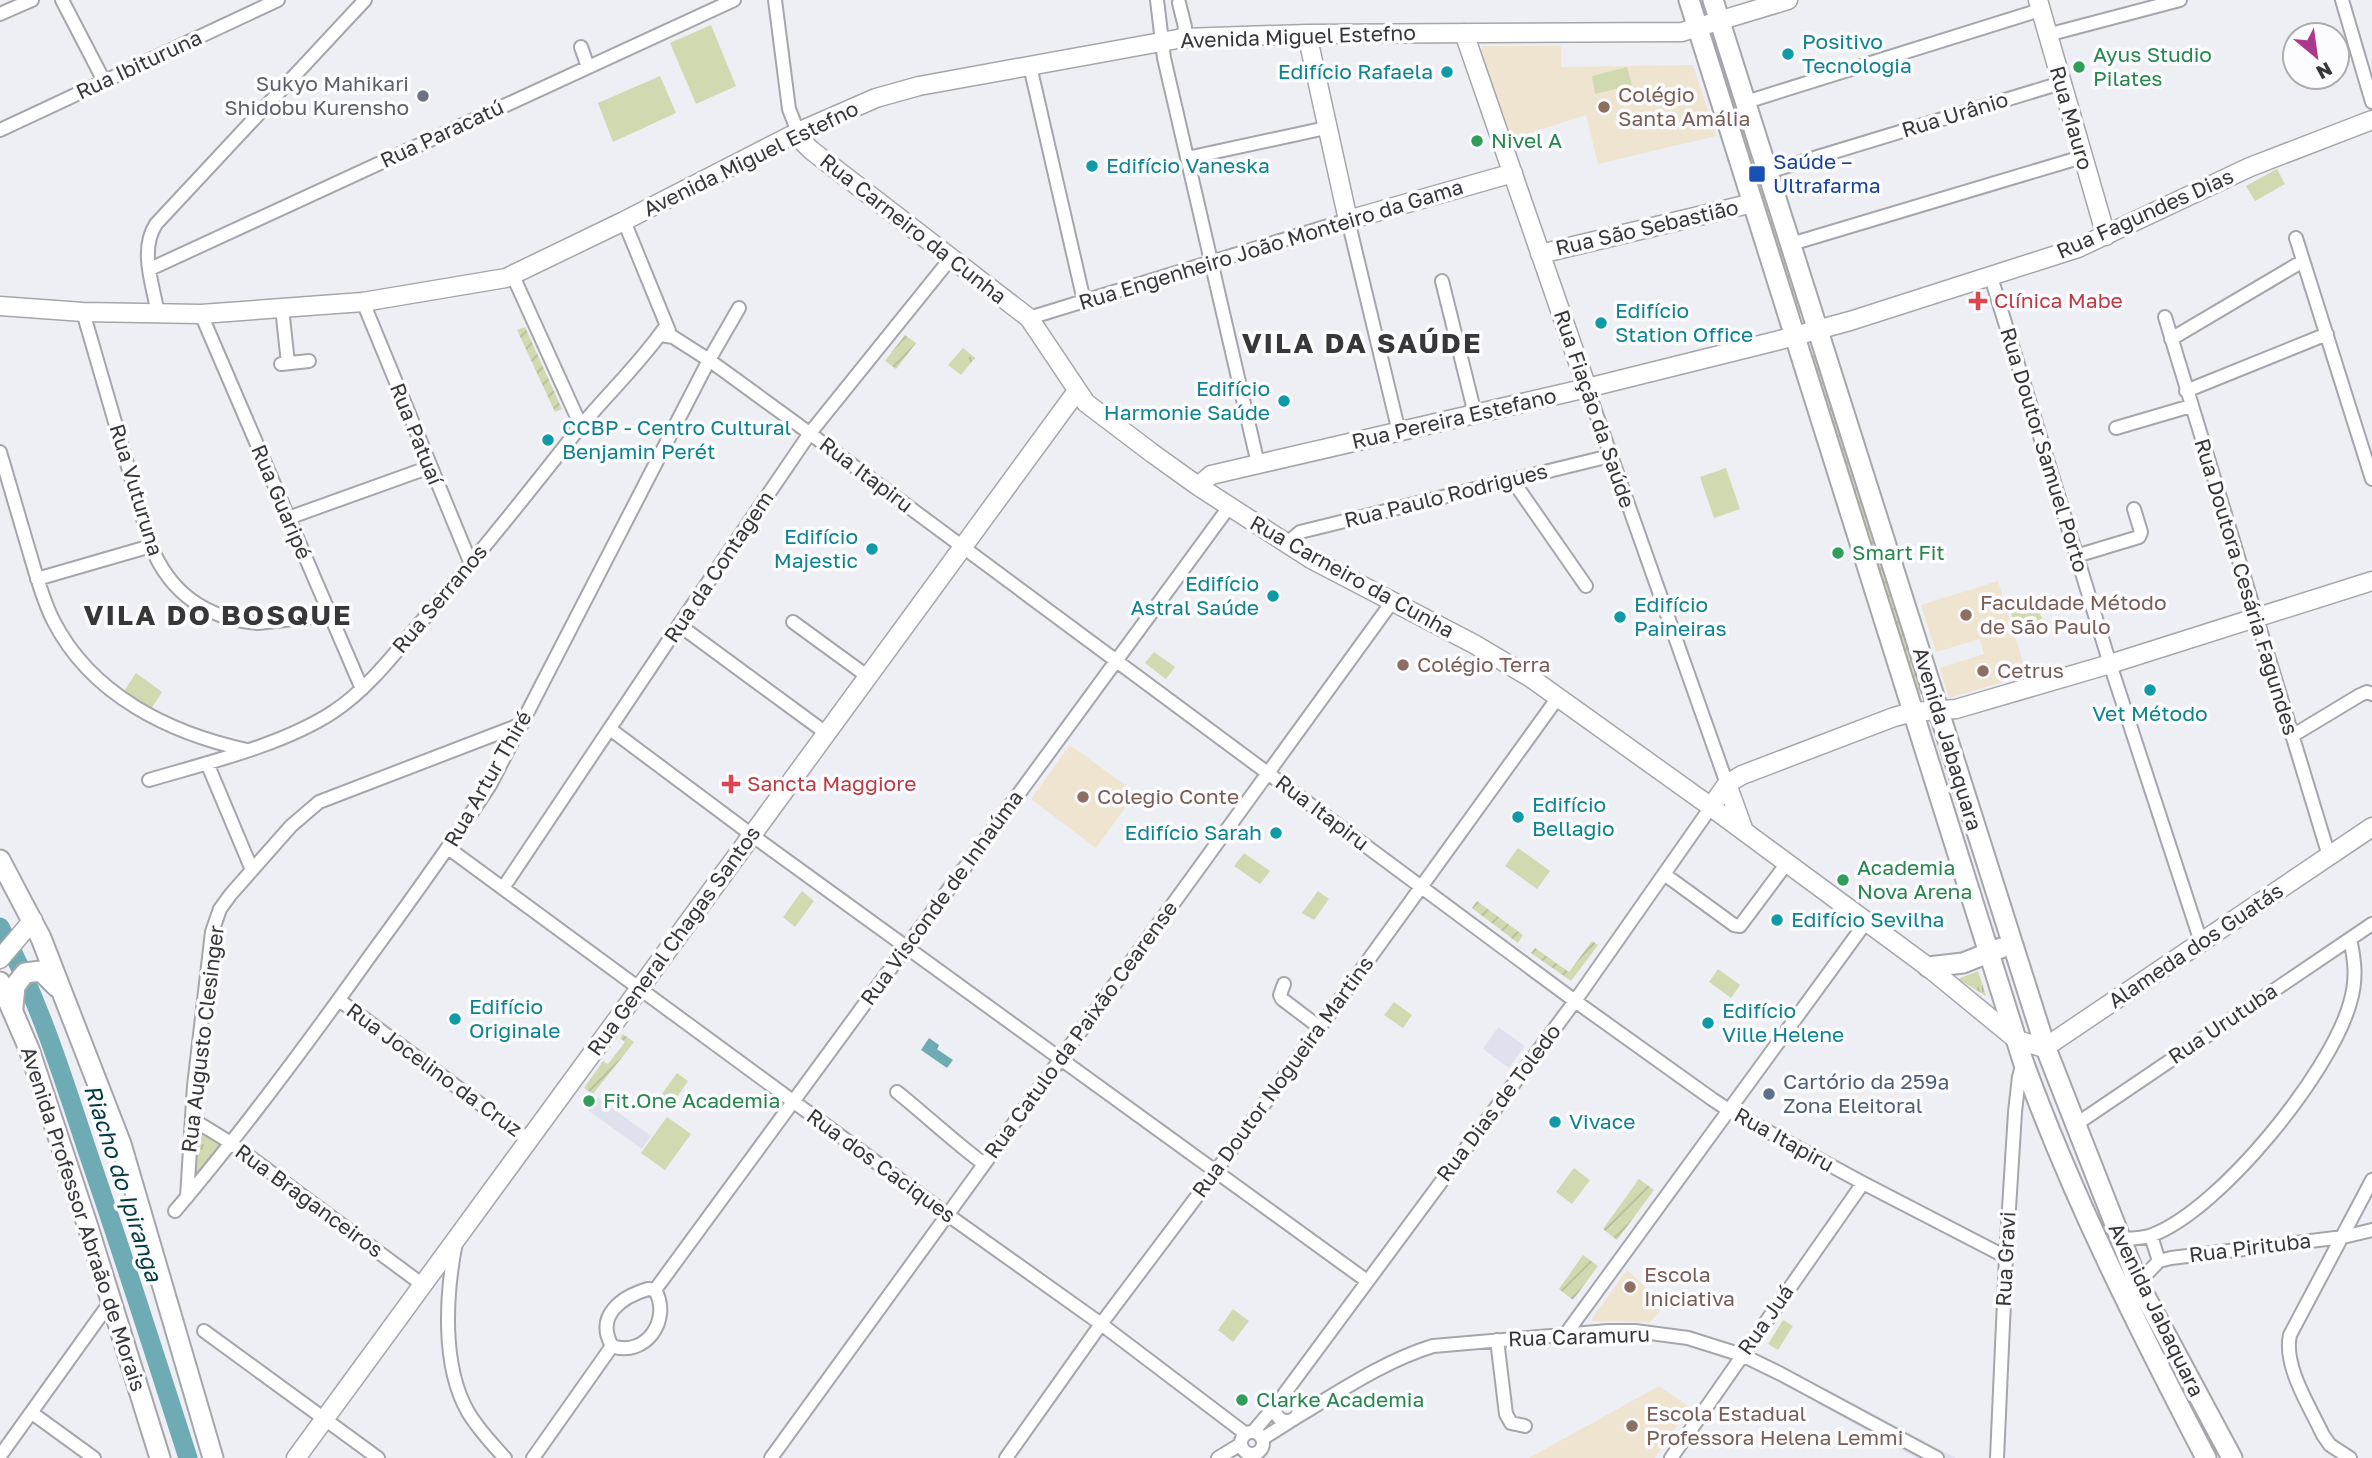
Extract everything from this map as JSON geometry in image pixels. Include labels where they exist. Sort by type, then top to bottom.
[{"type":"main road","name":"Avenida Jabaquara","points":[[1689,0],[2023,1061],[2091,1228],[2206,1458]]},
{"type":"main road","name":"Avenida Jabaquara","points":[[1713,0],[2045,1046],[2138,1283],[2232,1458]]},
{"type":"main road","points":[[0,860],[33,920],[65,995],[121,1144],[213,1458]]},
{"type":"main road","points":[[1928,967],[1963,963],[2012,944]]},
{"type":"main road","points":[[7,1016],[7,984],[29,971],[41,971],[65,995]]},
{"type":"main road","name":"Avenida Professor Abraão de Morais","points":[[7,1016],[13,1028],[24,1037],[160,1458]]},
{"type":"street","points":[[0,14],[32,0]]},
{"type":"street","points":[[62,0],[104,81]]},
{"type":"street","name":"Rua Ibituruna","points":[[0,130],[278,0]]},
{"type":"street","points":[[158,314],[147,247],[150,233],[166,211],[365,0]]},
{"type":"street","name":"Rua Paracatú","points":[[150,269],[734,0]]},
{"type":"street","name":"Rua Carneiro da Cunha","points":[[775,0],[789,109],[804,143],[1029,318],[1086,403],[1106,420],[1198,486],[1286,544],[1474,644],[1714,795],[1744,831],[1928,967],[2017,1040]]},
{"type":"street","name":"Avenida Miguel Estefno","points":[[0,306],[83,312],[201,314],[363,302],[513,276],[797,132],[876,98],[895,92],[1183,38],[1307,34],[1682,32],[1788,0]]},
{"type":"street","points":[[2047,34],[2162,2],[2180,0]]},
{"type":"street","points":[[2342,0],[2372,102]]},
{"type":"street","points":[[1183,38],[1185,27],[1181,1],[1157,5],[1161,42],[1258,464]]},
{"type":"street","points":[[1746,102],[2039,5]]},
{"type":"street","name":"Rua Mauro","points":[[2039,5],[2106,236]]},
{"type":"street","name":"Rua Fiação da Saúde","points":[[1464,33],[1611,456],[1714,795]]},
{"type":"street","points":[[1307,34],[1326,128],[1399,432]]},
{"type":"street","points":[[581,47],[588,67]]},
{"type":"street","points":[[1030,66],[1084,301]]},
{"type":"street","name":"Rua Urânio","points":[[1769,172],[2061,83]]},
{"type":"street","name":"Rua Fagundes Dias","points":[[1795,336],[2078,248],[2250,167],[2372,120]]},
{"type":"street","points":[[1187,158],[1326,128]]},
{"type":"street","points":[[1791,244],[2082,157]]},
{"type":"street","name":"Rua Engenheiro João Monteiro da Gama","points":[[1029,318],[1348,220],[1513,173]]},
{"type":"street","name":"Rua São Sebastião","points":[[1540,254],[1753,203]]},
{"type":"street","points":[[624,221],[667,333]]},
{"type":"street","points":[[2297,238],[2372,479]]},
{"type":"street","name":"Rua da Contagem","points":[[503,888],[810,433],[951,257]]},
{"type":"street","points":[[2171,339],[2303,261]]},
{"type":"street","points":[[513,276],[581,426]]},
{"type":"street","name":"Rua Doutor Samuel Porto","points":[[1991,276],[2110,664],[2201,943]]},
{"type":"street","points":[[1442,281],[1475,414]]},
{"type":"street","name":"Rua Patuaí","points":[[363,302],[471,564]]},
{"type":"street","points":[[282,308],[284,364],[309,361]]},
{"type":"street","name":"Rua Artur Thiré","points":[[175,1211],[231,1143],[339,1000],[448,848],[489,785],[709,360],[739,308]]},
{"type":"street","name":"Rua Vuturuna","points":[[83,312],[151,546],[173,585],[187,597],[218,615],[258,623],[330,615]]},
{"type":"street","name":"Rua Guaripé","points":[[201,314],[362,689]]},
{"type":"street","name":"Rua Doutora Cesária Fagundes","points":[[2165,317],[2329,856]]},
{"type":"street","name":"Rua Itapiru","points":[[667,333],[810,433],[1575,1001],[1730,1111],[2006,1257]]},
{"type":"street","name":"Rua Serranos","points":[[149,780],[247,750],[315,723],[345,704],[362,689],[471,564],[581,426],[667,333]]},
{"type":"street","points":[[2186,391],[2327,334]]},
{"type":"street","name":"Rua Pereira Estefano","points":[[1198,486],[1211,475],[1587,388],[1795,336]]},
{"type":"street","name":"Rua General Chagas Santos","points":[[296,1458],[1077,391]]},
{"type":"street","points":[[2116,428],[2191,406]]},
{"type":"street","points":[[0,452],[37,579],[54,621],[67,644],[97,678],[140,710],[159,721],[216,744],[247,750]]},
{"type":"street","name":"Rua Paulo Rodrigues","points":[[1286,544],[1300,532],[1611,456]]},
{"type":"street","points":[[288,518],[430,467]]},
{"type":"street","points":[[1513,481],[1586,586]]},
{"type":"street","name":"Rua Visconde de Inhaúma","points":[[655,1290],[1229,507]]},
{"type":"street","points":[[2076,555],[2139,537],[2141,532],[2134,509]]},
{"type":"street","points":[[37,579],[151,546]]},
{"type":"street","points":[[1744,831],[1714,795],[1742,775],[1873,724],[1913,712],[1956,709],[2110,664],[2372,581]]},
{"type":"street","name":"Rua Catulo da Paixão Cearense","points":[[771,1458],[1392,602]]},
{"type":"street","points":[[793,622],[867,677]]},
{"type":"street","points":[[678,625],[826,733]]},
{"type":"street","points":[[2292,736],[2360,695],[2367,692],[2372,694]]},
{"type":"street","name":"Rua Doutor Nogueira Martins","points":[[1006,1458],[1559,696]]},
{"type":"street","name":"Rua Augusto Clesinger","points":[[187,1197],[192,1119],[212,932],[220,909],[291,826],[320,802],[522,724]]},
{"type":"street","points":[[610,729],[1367,1281]]},
{"type":"street","points":[[207,763],[252,870]]},
{"type":"street","name":"Rua Dias de Toledo","points":[[1254,1443],[1279,1401],[1575,1001],[1664,874],[1714,795]]},
{"type":"street","name":"Alameda dos Guatás","points":[[2045,1046],[2372,827]]},
{"type":"street","name":"Rua dos Caciques","points":[[448,848],[1101,1324],[1254,1443]]},
{"type":"street","points":[[1664,874],[1734,925],[1740,926],[1787,863]]},
{"type":"street","points":[[0,959],[33,920]]},
{"type":"street","points":[[1565,1335],[1866,922]]},
{"type":"street","name":"Rua Urutuba","points":[[2075,1125],[2372,924]]},
{"type":"street","points":[[2120,1240],[2151,1236],[2195,1209],[2226,1183],[2258,1150],[2334,1041],[2351,1001],[2356,966],[2350,939]]},
{"type":"street","points":[[1284,984],[1280,995],[1283,1000],[1319,1027]]},
{"type":"street","name":"Rua Jocelino da Cruz","points":[[339,1000],[529,1140]]},
{"type":"street","points":[[2017,1040],[2032,1046],[2045,1046]]},
{"type":"street","name":"Rua Gravi","points":[[1997,1458],[2015,1112],[2023,1061]]},
{"type":"street","points":[[897,1092],[932,1120],[946,1136],[984,1164]]},
{"type":"street","name":"Rua Braganceiros","points":[[192,1119],[231,1143],[424,1285]]},
{"type":"street","points":[[2350,1458],[2330,1445],[2323,1435],[2292,1367],[2288,1349],[2290,1335],[2372,1180]]},
{"type":"street","name":"Rua Juá","points":[[1671,1458],[1863,1183]]},
{"type":"street","name":"Rua Pirituba","points":[[2138,1283],[2159,1261],[2343,1237],[2372,1230]]},
{"type":"street","points":[[2151,1236],[2159,1261]]},
{"type":"street","points":[[456,1242],[449,1282],[449,1341],[453,1371],[468,1413],[505,1458]]},
{"type":"street","points":[[655,1290],[660,1309],[657,1326],[650,1338],[635,1347],[621,1350],[612,1346],[607,1337],[611,1312],[633,1293],[655,1290]]},
{"type":"street","points":[[0,1455],[111,1301]]},
{"type":"street","points":[[204,1331],[378,1458]]},
{"type":"street","name":"Rua Caramuru","points":[[1218,1458],[1254,1443],[1368,1375],[1419,1350],[1433,1346],[1608,1331],[1688,1338],[1742,1355],[1937,1458]]},
{"type":"street","points":[[1497,1340],[1506,1415],[1511,1423],[1525,1426]]},
{"type":"street","points":[[533,1458],[612,1346]]},
{"type":"street","points":[[1293,1398],[1298,1402],[1299,1408],[1292,1420],[1277,1415],[1279,1401],[1293,1398]]},
{"type":"street","points":[[32,1413],[94,1458]]},
{"type":"shaded area","name":"Colégio Santa Amália","points":[[1483,46],[1561,46],[1561,67],[1693,65],[1716,136],[1598,164],[1586,115],[1512,139],[1480,51]]},
{"type":"shaded area","name":"Faculdade Método de São Paulo","points":[[1998,581],[2027,675],[1949,698],[1940,668],[1984,654],[1980,639],[1936,652],[1921,605]]},
{"type":"shaded area","name":"Colegio Conte","points":[[1070,745],[1136,793],[1096,848],[1031,799]]},
{"type":"shaded area","points":[[1498,1027],[1525,1046],[1509,1068],[1483,1049]]},
{"type":"shaded area","points":[[591,1093],[651,1136],[642,1149],[582,1106]]},
{"type":"shaded area","name":"Escola Iniciativa","points":[[1627,1270],[1665,1305],[1650,1322],[1592,1321],[1593,1317]]},
{"type":"shaded area","name":"Escola Estadual Professora Helena Lemmi","points":[[1659,1386],[1690,1407],[1655,1458],[1529,1458]]},
{"type":"shaded area","points":[[1825,1388],[1956,1458],[1916,1458],[1817,1403]]},
{"type":"green space","points":[[711,25],[736,86],[696,104],[670,43]]},
{"type":"green space","points":[[1718,42],[1804,313],[1798,315],[1712,44]]},
{"type":"green space","points":[[1627,67],[1632,85],[1595,94],[1592,76]]},
{"type":"green space","points":[[660,76],[676,113],[613,142],[598,103]]},
{"type":"green space","points":[[2277,169],[2285,184],[2255,201],[2246,186]]},
{"type":"green space","points":[[525,327],[562,409],[555,412],[517,330]]},
{"type":"green space","points":[[905,335],[916,343],[896,369],[885,361]]},
{"type":"green space","points":[[963,348],[975,358],[961,375],[948,365]]},
{"type":"green space","points":[[1816,354],[1924,694],[1918,694],[1811,356]]},
{"type":"green space","points":[[1726,468],[1740,509],[1714,518],[1700,477]]},
{"type":"green space","points":[[2037,604],[2042,619],[2015,627],[2011,613]]},
{"type":"green space","points":[[1154,652],[1175,667],[1166,679],[1145,663]]},
{"type":"green space","points":[[136,673],[162,692],[151,709],[124,691]]},
{"type":"green space","points":[[1518,848],[1550,871],[1537,889],[1505,866]]},
{"type":"green space","points":[[1244,853],[1270,871],[1260,884],[1234,866]]},
{"type":"green space","points":[[802,891],[814,901],[795,927],[783,917]]},
{"type":"green space","points":[[1318,891],[1329,899],[1314,920],[1302,913]]},
{"type":"green space","points":[[1477,901],[1523,935],[1518,943],[1472,908]]},
{"type":"green space","points":[[1592,941],[1598,945],[1571,981],[1531,953],[1535,948],[1569,972]]},
{"type":"green space","points":[[1718,969],[1740,985],[1731,998],[1709,982]]},
{"type":"green space","points":[[1978,971],[1986,995],[1986,996],[1958,979]]},
{"type":"green space","points":[[1394,1002],[1412,1015],[1403,1028],[1384,1015]]},
{"type":"green space","points":[[623,1034],[634,1042],[593,1094],[584,1088],[603,1061],[608,1064],[625,1042],[620,1038]]},
{"type":"green space","points":[[677,1073],[688,1081],[670,1107],[659,1098]]},
{"type":"green space","points":[[667,1117],[691,1134],[665,1170],[641,1153]]},
{"type":"green space","points":[[193,1118],[236,1140],[189,1196]]},
{"type":"green space","points":[[1574,1168],[1590,1180],[1572,1204],[1556,1192]]},
{"type":"green space","points":[[1639,1179],[1654,1190],[1617,1240],[1603,1229]]},
{"type":"green space","points":[[1583,1255],[1598,1266],[1573,1300],[1559,1289]]},
{"type":"green space","points":[[1233,1309],[1249,1321],[1233,1342],[1218,1330]]},
{"type":"green space","points":[[1783,1320],[1793,1326],[1778,1350],[1768,1344]]},
{"type":"water","points":[[929,1038],[939,1045],[937,1049],[953,1060],[947,1068],[921,1050]]},
{"type":"waterway","name":"Riacho do Ipiranga","points":[[0,927],[38,1009],[59,1065],[188,1458]]},
{"type":"place","name":"Positivo Tecnologia","points":[[1788,54]]},
{"type":"place","name":"Ayus Studio Pilates","points":[[2079,67]]},
{"type":"place","name":"Edifício Rafaela","points":[[1447,72]]},
{"type":"place","name":"Sukyo Mahikari Shidobu Kurensho","points":[[423,96]]},
{"type":"place","name":"Colégio Santa Amália","points":[[1604,107]]},
{"type":"place","name":"Nivel A","points":[[1477,141]]},
{"type":"place","name":"Edifício Vaneska","points":[[1092,166]]},
{"type":"place","name":"Saúde – Ultrafarma","points":[[1757,174]]},
{"type":"place","name":"Clínica Mabe","points":[[1978,301]]},
{"type":"place","name":"Edifício Station Office","points":[[1601,323]]},
{"type":"place","name":"Edifício Harmonie Saúde","points":[[1284,401]]},
{"type":"place","name":"CCBP - Centro Cultural Benjamin Perét","points":[[548,440]]},
{"type":"place","name":"Edifício Majestic","points":[[872,549]]},
{"type":"place","name":"Smart Fit","points":[[1838,553]]},
{"type":"place","name":"Edifício Astral Saúde","points":[[1273,596]]},
{"type":"place","name":"Faculdade Método de São Paulo","points":[[1966,615]]},
{"type":"place","name":"Edifício Paineiras","points":[[1620,617]]},
{"type":"place","name":"Colégio Terra","points":[[1403,665]]},
{"type":"place","name":"Cetrus","points":[[1983,671]]},
{"type":"place","name":"Vet Método","points":[[2150,690]]},
{"type":"place","name":"Sancta Maggiore","points":[[731,784]]},
{"type":"place","name":"Colegio Conte","points":[[1083,797]]},
{"type":"place","name":"Edifício Bellagio","points":[[1518,817]]},
{"type":"place","name":"Edifício Sarah","points":[[1276,833]]},
{"type":"place","name":"Academia Nova Arena","points":[[1843,880]]},
{"type":"place","name":"Edifício Sevilha","points":[[1777,920]]},
{"type":"place","name":"Edifício Originale","points":[[455,1019]]},
{"type":"place","name":"Edifício Ville Helene","points":[[1708,1023]]},
{"type":"place","name":"Cartório da 259ª Zona Eleitoral","points":[[1769,1094]]},
{"type":"place","name":"Fit.One Academia","points":[[589,1101]]},
{"type":"place","name":"Vivace","points":[[1555,1122]]},
{"type":"place","name":"Escola Iniciativa","points":[[1630,1287]]},
{"type":"place","name":"Clarke Academia","points":[[1242,1400]]},
{"type":"place","name":"Escola Estadual Professora Helena Lemmi","points":[[1632,1426]]},
{"type":"district","name":"VILA DA SAÚDE","points":[[1362,343]]},
{"type":"district","name":"VILA DO BOSQUE","points":[[218,615]]}]
